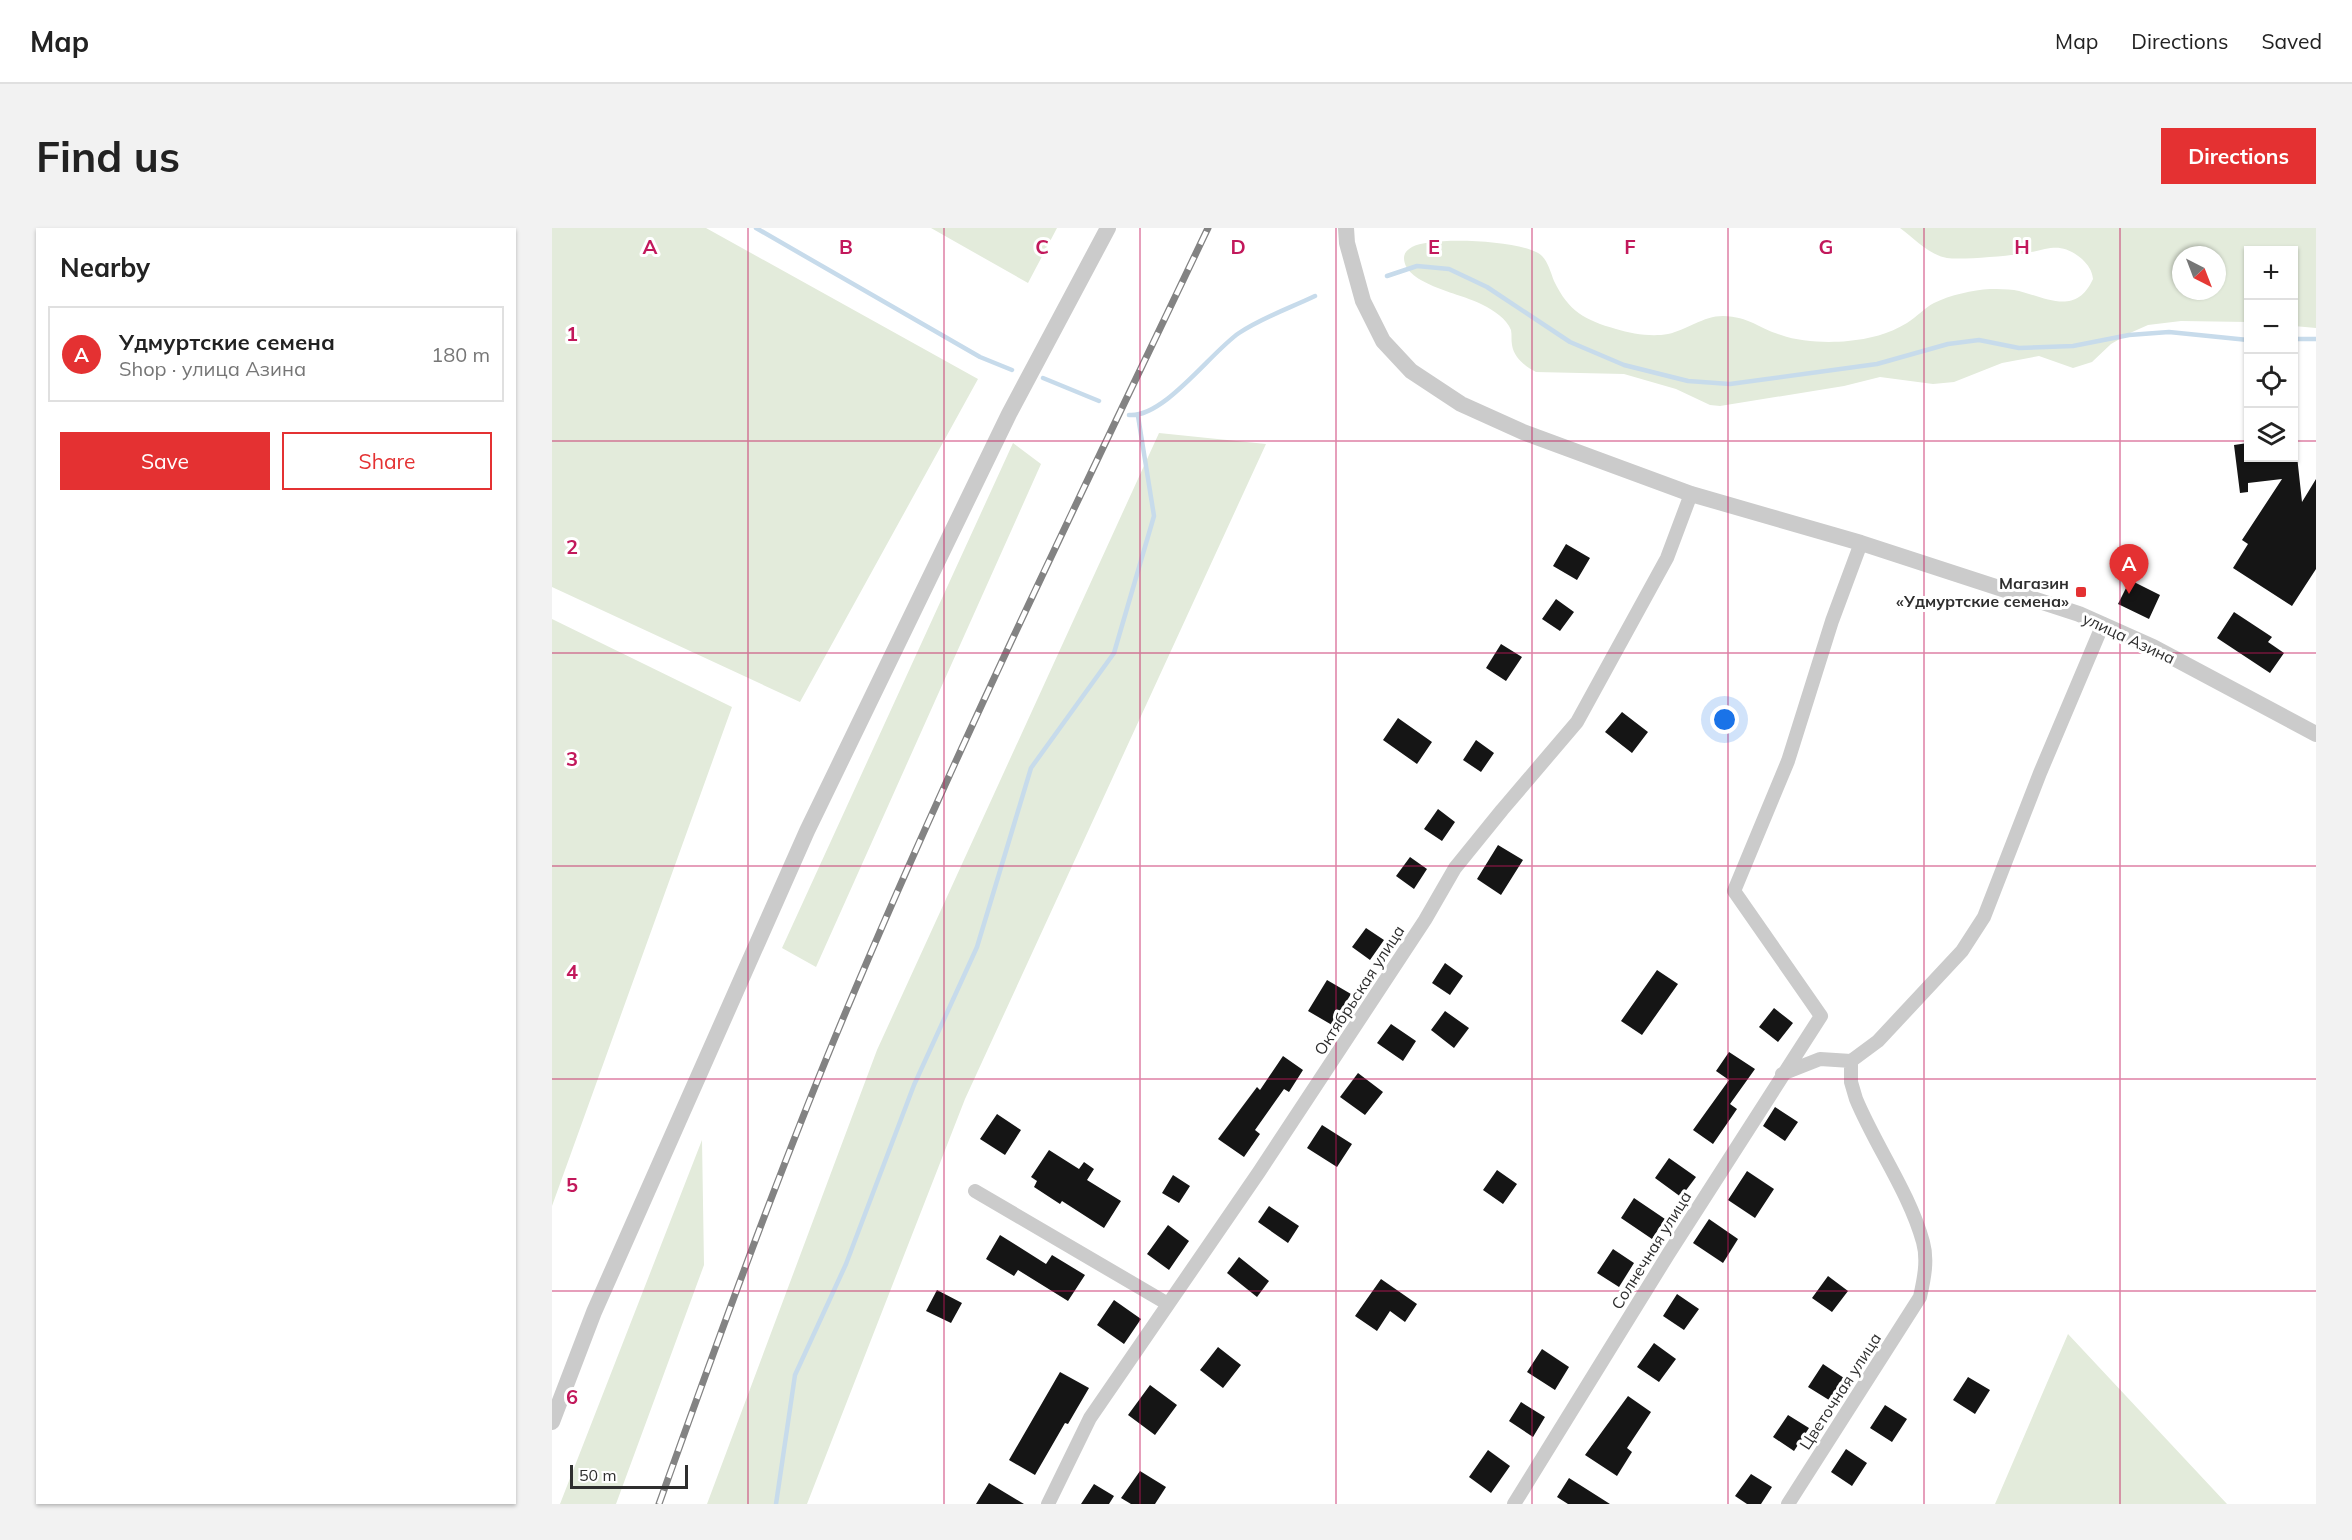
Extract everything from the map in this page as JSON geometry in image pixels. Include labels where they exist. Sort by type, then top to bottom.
[{"type":"street","points":[[552,1422],[594,1312],[807,831],[1009,414],[1108,228]]},
{"type":"street","name":"улица Азина","points":[[1346,228],[1347,243],[1363,301],[1383,341],[1411,371],[1461,404],[1523,432],[1691,494],[1861,543],[2079,614],[2153,647],[2316,734]]},
{"type":"street","name":"Октябрьская улица","points":[[1048,1504],[1090,1418],[1259,1172],[1425,921],[1455,868],[1577,722],[1667,558],[1691,494]]},
{"type":"street","name":"Солнечная улица","points":[[1514,1504],[1782,1074],[1821,1016],[1734,891],[1788,761],[1832,621],[1861,543]]},
{"type":"street","points":[[1782,1074],[1820,1059],[1851,1061],[1878,1041],[1962,951],[1984,917],[2040,773],[2103,624]]},
{"type":"street","name":"Цветочная улица","points":[[1788,1504],[1920,1297],[1926,1273],[1923,1243],[1911,1210],[1856,1099],[1851,1082],[1851,1061]]},
{"type":"street","points":[[975,1191],[1168,1304]]},
{"type":"green space","points":[[552,228],[706,228],[978,379],[800,702],[552,587]]},
{"type":"green space","points":[[931,228],[1057,228],[1028,283]]},
{"type":"green space","points":[[1900,228],[2316,228],[2316,328],[2298,326],[2298,246],[2244,246],[2244,322],[2181,321],[2148,325],[2111,344],[2092,362],[2073,368],[2039,356],[2002,363],[1954,382],[1933,384],[1880,377],[1844,386],[1720,406],[1710,405],[1676,389],[1624,374],[1536,372],[1515,354],[1511,330],[1499,315],[1474,301],[1424,282],[1407,267],[1404,258],[1406,252],[1412,247],[1438,242],[1478,241],[1518,246],[1542,256],[1560,292],[1572,307],[1587,318],[1605,326],[1635,334],[1662,335],[1709,318],[1723,316],[1747,321],[1789,337],[1823,342],[1856,340],[1886,333],[1907,323],[1934,303],[1954,295],[1976,290],[2011,290],[2058,301],[2068,301],[2086,291],[2093,279],[2092,273],[2082,259],[2061,248],[1963,258],[1947,258],[1928,250]]},
{"type":"green space","points":[[1159,433],[1266,444],[965,1099],[807,1504],[707,1504],[877,1050]]},
{"type":"green space","points":[[1013,443],[1041,464],[816,967],[782,948]]},
{"type":"green space","points":[[552,619],[732,707],[552,1206]]},
{"type":"green space","points":[[702,1140],[704,1265],[616,1504],[560,1504]]},
{"type":"green space","points":[[2068,1334],[2227,1504],[1995,1504]]},
{"type":"building","points":[[2244,444],[2244,462],[2298,462],[2302,502],[2316,479],[2316,569],[2292,606],[2233,568],[2248,544],[2242,540],[2282,479],[2248,483],[2248,492],[2240,493],[2234,445]]},
{"type":"building","points":[[1566,544],[1590,558],[1577,580],[1553,566]]},
{"type":"building","points":[[2130,580],[2160,595],[2149,619],[2118,604]]},
{"type":"building","points":[[1556,599],[1574,612],[1560,631],[1542,619]]},
{"type":"building","points":[[2234,612],[2272,637],[2268,642],[2284,653],[2270,673],[2217,638]]},
{"type":"building","points":[[1501,644],[1522,657],[1506,681],[1486,668]]},
{"type":"building","points":[[1622,712],[1648,732],[1632,753],[1605,732]]},
{"type":"building","points":[[1398,718],[1432,742],[1417,764],[1383,740]]},
{"type":"building","points":[[1476,740],[1494,753],[1481,772],[1463,760]]},
{"type":"building","points":[[1438,809],[1455,822],[1442,841],[1424,829]]},
{"type":"building","points":[[1498,845],[1523,860],[1501,895],[1477,879]]},
{"type":"building","points":[[1410,857],[1427,869],[1414,889],[1396,876]]},
{"type":"building","points":[[1366,928],[1384,940],[1370,960],[1352,947]]},
{"type":"building","points":[[1445,963],[1463,976],[1450,995],[1432,983]]},
{"type":"building","points":[[1657,970],[1678,984],[1642,1035],[1621,1021]]},
{"type":"building","points":[[1327,980],[1351,994],[1332,1025],[1308,1011]]},
{"type":"building","points":[[1774,1008],[1793,1023],[1778,1042],[1759,1027]]},
{"type":"building","points":[[1445,1011],[1469,1028],[1454,1048],[1431,1030]]},
{"type":"building","points":[[1391,1024],[1416,1041],[1403,1061],[1377,1043]]},
{"type":"building","points":[[1729,1052],[1755,1069],[1730,1104],[1737,1109],[1713,1144],[1693,1130],[1729,1080],[1716,1071]]},
{"type":"building","points":[[1283,1056],[1303,1070],[1289,1092],[1284,1089],[1255,1130],[1260,1134],[1244,1157],[1218,1139],[1257,1087],[1260,1090]]},
{"type":"building","points":[[1358,1073],[1383,1092],[1365,1115],[1340,1097]]},
{"type":"building","points":[[1775,1107],[1798,1122],[1785,1141],[1763,1126]]},
{"type":"building","points":[[997,1114],[1021,1130],[1005,1155],[980,1139]]},
{"type":"building","points":[[1322,1125],[1352,1144],[1337,1167],[1307,1148]]},
{"type":"building","points":[[1049,1150],[1079,1169],[1084,1162],[1094,1169],[1087,1180],[1121,1201],[1104,1228],[1062,1201],[1060,1204],[1034,1187],[1037,1181],[1031,1177]]},
{"type":"building","points":[[1669,1158],[1696,1177],[1681,1197],[1655,1178]]},
{"type":"building","points":[[1497,1170],[1517,1184],[1503,1204],[1483,1190]]},
{"type":"building","points":[[1747,1171],[1774,1189],[1755,1218],[1728,1200]]},
{"type":"building","points":[[1173,1175],[1190,1186],[1179,1203],[1162,1193]]},
{"type":"building","points":[[1634,1198],[1665,1219],[1652,1239],[1621,1218]]},
{"type":"building","points":[[1269,1206],[1299,1226],[1288,1243],[1258,1222]]},
{"type":"building","points":[[1709,1219],[1738,1239],[1723,1263],[1693,1243]]},
{"type":"building","points":[[1168,1225],[1189,1241],[1169,1270],[1147,1254]]},
{"type":"building","points":[[1000,1235],[1046,1264],[1052,1255],[1085,1275],[1068,1301],[1018,1270],[1014,1276],[986,1259]]},
{"type":"building","points":[[1613,1249],[1634,1263],[1619,1287],[1597,1273]]},
{"type":"building","points":[[1239,1257],[1269,1281],[1257,1297],[1227,1273]]},
{"type":"building","points":[[1828,1276],[1848,1291],[1832,1312],[1812,1298]]},
{"type":"building","points":[[1381,1279],[1417,1304],[1405,1322],[1390,1311],[1377,1331],[1355,1316]]},
{"type":"building","points":[[937,1290],[962,1303],[951,1323],[926,1311]]},
{"type":"building","points":[[1677,1294],[1699,1309],[1684,1330],[1663,1316]]},
{"type":"building","points":[[1114,1300],[1141,1319],[1124,1344],[1097,1325]]},
{"type":"building","points":[[1654,1343],[1676,1359],[1659,1382],[1637,1367]]},
{"type":"building","points":[[1218,1347],[1241,1365],[1223,1388],[1200,1370]]},
{"type":"building","points":[[1542,1349],[1569,1367],[1555,1390],[1527,1372]]},
{"type":"building","points":[[1823,1364],[1844,1378],[1829,1400],[1808,1387]]},
{"type":"building","points":[[1060,1372],[1089,1388],[1068,1424],[1065,1423],[1035,1475],[1009,1460]]},
{"type":"building","points":[[1968,1377],[1990,1390],[1975,1414],[1953,1400]]},
{"type":"building","points":[[1150,1385],[1177,1405],[1155,1435],[1128,1415]]},
{"type":"building","points":[[1628,1396],[1651,1412],[1627,1448],[1632,1452],[1617,1476],[1585,1455]]},
{"type":"building","points":[[1521,1402],[1545,1417],[1533,1437],[1509,1421]]},
{"type":"building","points":[[1885,1405],[1907,1419],[1892,1442],[1870,1428]]},
{"type":"building","points":[[1788,1415],[1809,1428],[1794,1451],[1773,1437]]},
{"type":"building","points":[[1846,1449],[1867,1463],[1852,1486],[1831,1472]]},
{"type":"building","points":[[1488,1450],[1510,1466],[1491,1493],[1469,1477]]},
{"type":"building","points":[[1140,1471],[1166,1487],[1155,1504],[1131,1504],[1121,1498]]},
{"type":"building","points":[[1751,1474],[1772,1487],[1761,1504],[1747,1504],[1735,1496]]},
{"type":"building","points":[[1569,1478],[1610,1504],[1568,1504],[1557,1497]]},
{"type":"building","points":[[989,1483],[1024,1504],[976,1504]]},
{"type":"building","points":[[1094,1484],[1114,1496],[1109,1504],[1081,1504]]},
{"type":"waterway","points":[[756,228],[980,357],[1012,370]]},
{"type":"waterway","points":[[1387,276],[1417,266],[1449,269],[1487,287],[1570,342],[1624,365],[1688,381],[1730,384],[1877,364],[1948,344],[1979,340],[2019,348],[2073,346],[2129,335],[2169,332],[2244,340]]},
{"type":"waterway","points":[[1129,415],[1143,413],[1172,395],[1228,342],[1248,327],[1315,296]]},
{"type":"waterway","points":[[2298,339],[2316,339]]},
{"type":"waterway","points":[[1043,378],[1099,401]]},
{"type":"waterway","points":[[776,1504],[795,1375],[846,1264],[914,1085],[977,947],[1031,768],[1114,653],[1154,516],[1138,416]]},
{"type":"railway","points":[[659,1504],[788,1155],[878,937],[1016,632],[1208,228]]},
{"type":"place","name":"Магазин «Удмуртские семена»","points":[[2081,592]]},
{"type":"place","name":"Удмуртские семена","points":[[2129,594]]}]
